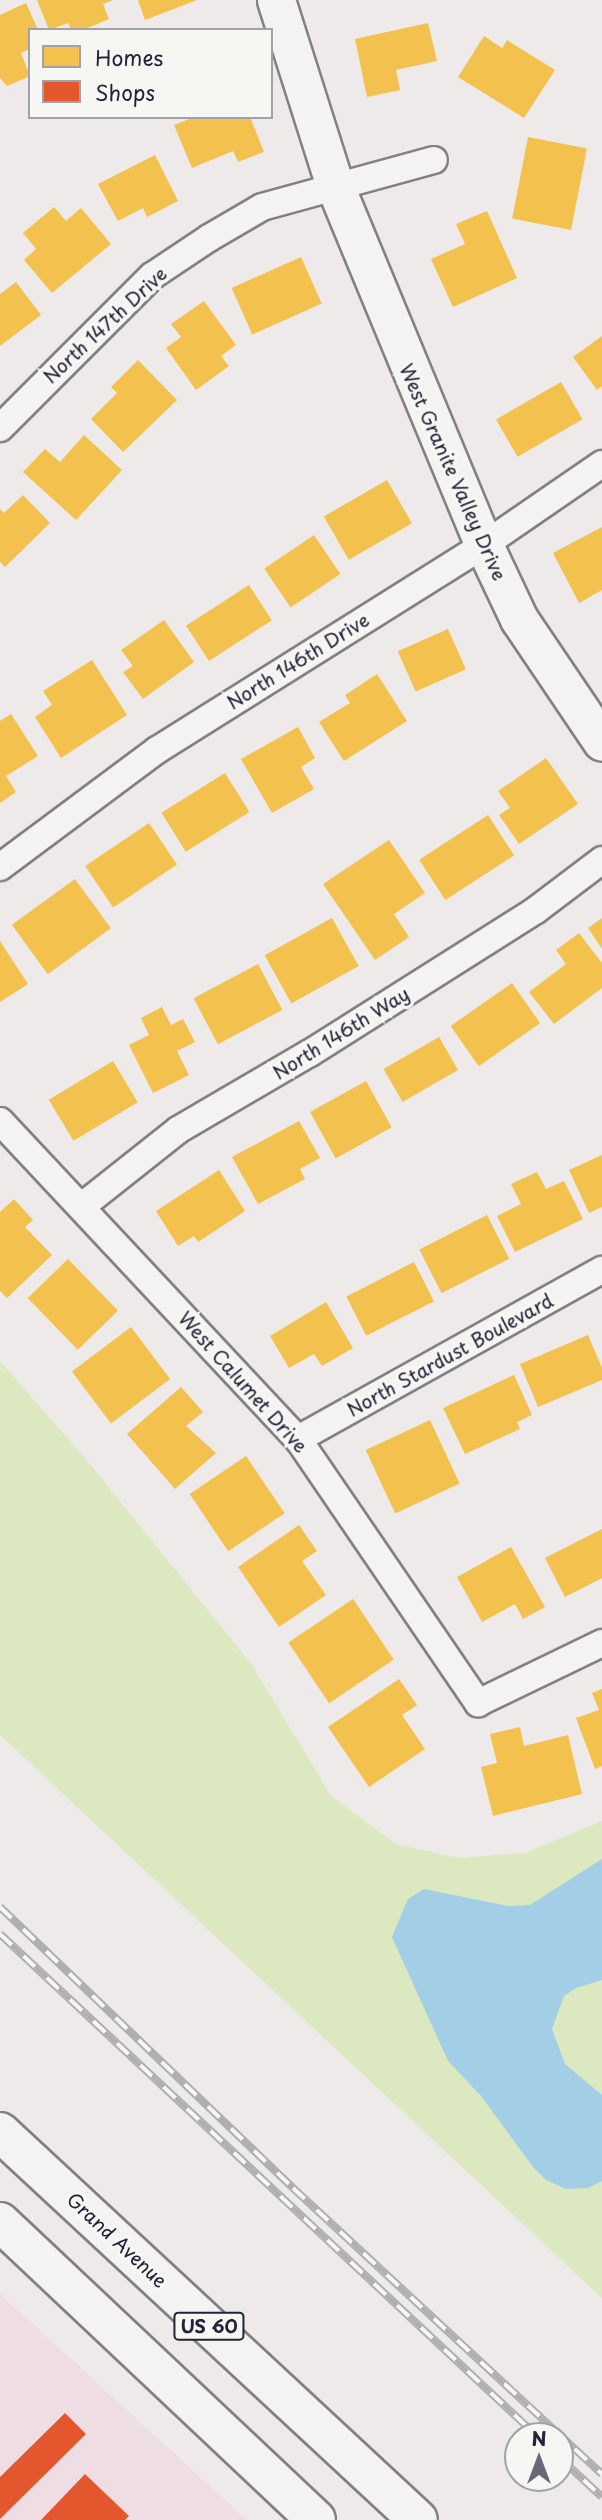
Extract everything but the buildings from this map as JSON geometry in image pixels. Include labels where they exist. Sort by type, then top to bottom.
[{"type":"highway","name":"Grand Avenue","points":[[0,2132],[418,2520]]},
{"type":"highway","points":[[0,2222],[316,2520]]},
{"type":"street","name":"West Granite Valley Drive","points":[[276,0],[335,186],[484,545],[519,619],[602,742]]},
{"type":"street","points":[[335,186],[434,160]]},
{"type":"street","name":"North 147th Drive","points":[[0,428],[152,276],[262,207],[335,186]]},
{"type":"street","name":"North 146th Drive","points":[[0,867],[157,750],[484,545],[602,464]]},
{"type":"street","name":"North 146th Way","points":[[81,1207],[178,1130],[524,917],[602,860]]},
{"type":"street","name":"West Calumet Drive","points":[[0,1121],[298,1439],[478,1703],[602,1643]]},
{"type":"street","name":"North Stardust Boulevard","points":[[298,1439],[602,1270]]},
{"type":"shaded area","points":[[0,2294],[247,2520],[0,2520]]},
{"type":"green space","points":[[0,1361],[85,1458],[252,1665],[331,1796],[396,1844],[458,1858],[525,1853],[602,1821],[602,2298],[0,1735]]},
{"type":"water","points":[[602,1859],[602,1980],[576,1988],[564,1996],[552,2029],[565,2064],[602,2095],[602,2181],[588,2188],[566,2189],[546,2180],[533,2167],[481,2096],[448,2061],[392,1937],[408,1899],[424,1889],[508,1906],[530,1905]]},
{"type":"railway","points":[[0,1907],[293,2188],[602,2474]]},
{"type":"railway","points":[[0,1934],[522,2422]]},
{"type":"railway","points":[[574,2471],[602,2497]]}]
